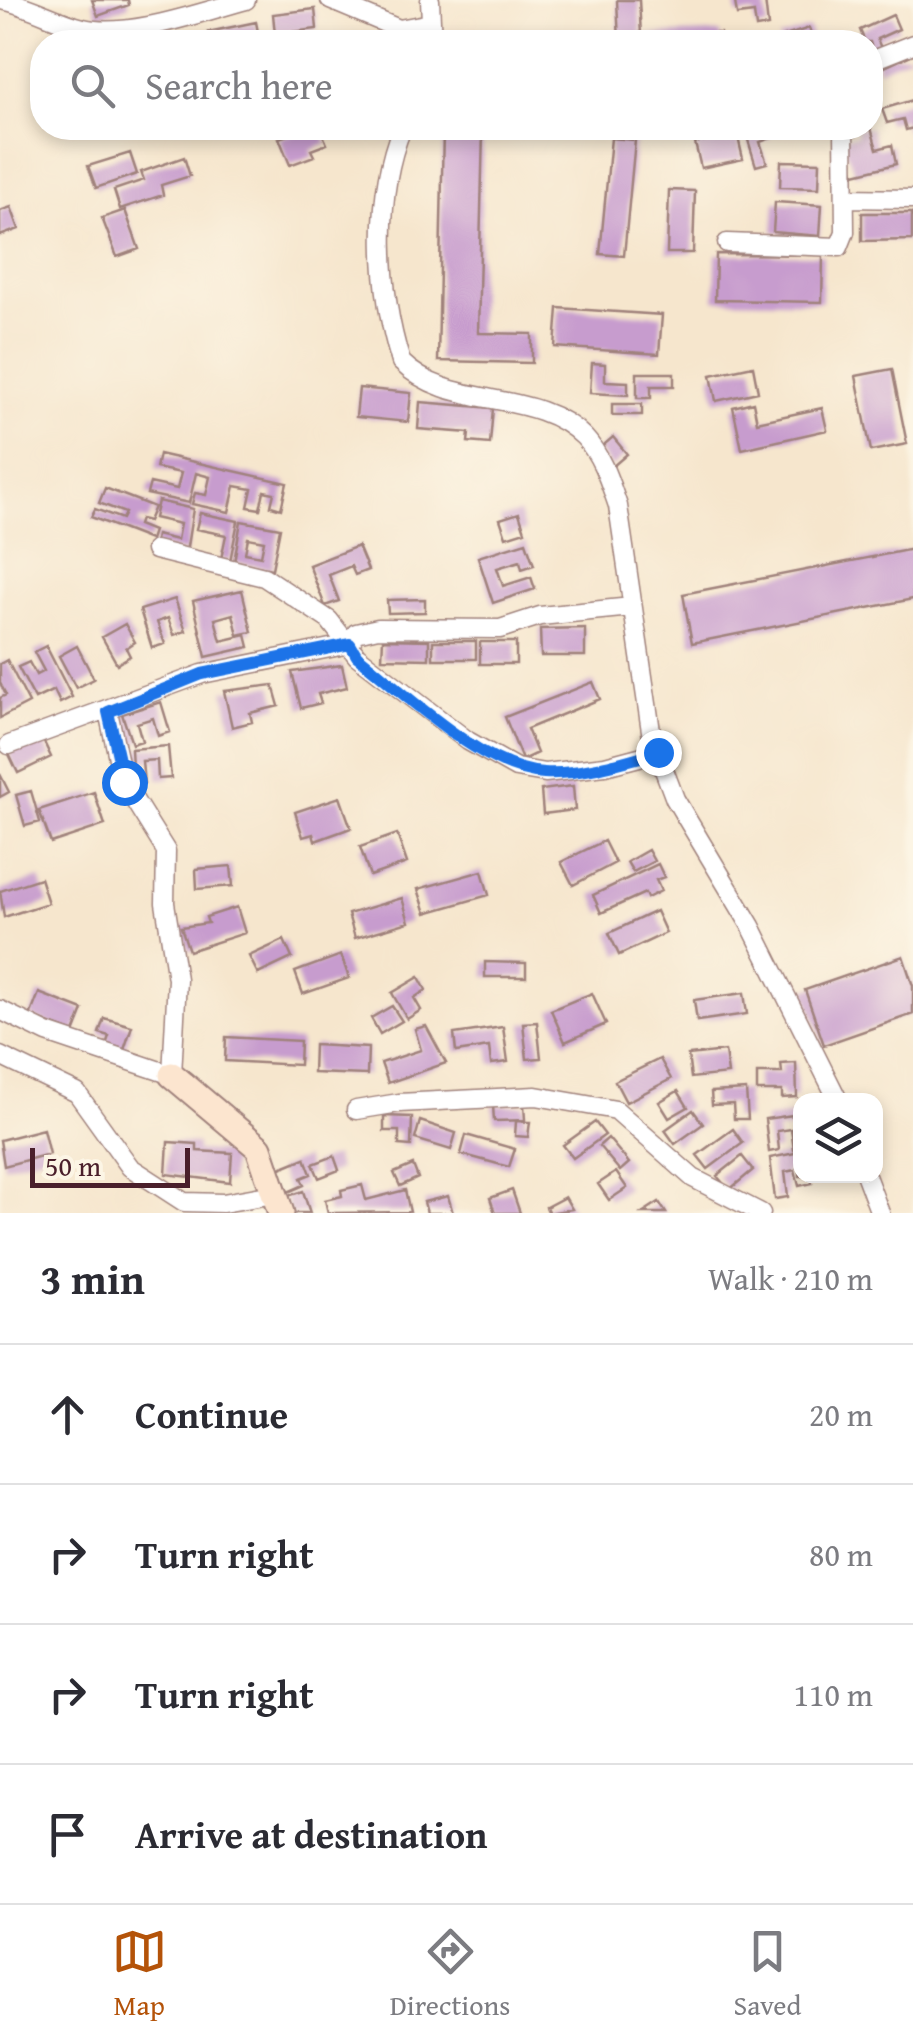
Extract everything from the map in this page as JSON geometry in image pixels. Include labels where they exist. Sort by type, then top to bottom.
[{"type":"street","points":[[2,0],[32,6],[87,30],[155,24],[246,0]]},
{"type":"street","points":[[330,0],[408,30]]},
{"type":"street","points":[[430,0],[432,30]]},
{"type":"street","points":[[883,56],[913,44]]},
{"type":"street","points":[[399,140],[385,204],[388,295],[401,362],[438,388],[551,416],[584,436],[605,470],[618,506],[658,752],[675,799],[751,926],[834,1093]]},
{"type":"street","points":[[727,243],[839,247],[845,232],[844,140]]},
{"type":"street","points":[[845,198],[913,199]]},
{"type":"street","points":[[155,550],[264,577],[329,620],[357,656],[468,742],[516,768],[545,773],[590,768],[658,752]]},
{"type":"street","points":[[350,644],[356,632],[378,628],[500,629],[540,616],[632,607]]},
{"type":"street","points":[[9,745],[108,712],[202,674],[350,644]]},
{"type":"street","points":[[108,712],[124,782],[166,851],[166,903],[177,979],[172,1075]]},
{"type":"street","points":[[0,1010],[47,1032],[172,1075],[259,1148],[278,1203],[184,1202],[130,1167],[77,1094],[0,1056]]},
{"type":"street","points":[[356,1110],[399,1103],[536,1096],[616,1110],[692,1178],[761,1213]]},
{"type":"street","points":[[869,1183],[880,1213]]},
{"type":"building","points":[[92,0],[128,0],[129,5],[98,16]]},
{"type":"building","points":[[617,0],[639,0],[641,30],[618,30]]},
{"type":"building","points":[[765,0],[768,26],[756,28],[754,13],[737,15],[735,2]]},
{"type":"building","points":[[315,9],[317,29],[275,30],[273,14]]},
{"type":"building","points":[[893,15],[899,29],[883,36],[883,30],[860,30]]},
{"type":"building","points":[[256,22],[258,30],[218,30]]},
{"type":"building","points":[[883,53],[913,54],[883,68]]},
{"type":"building","points":[[913,100],[913,128],[906,130],[903,119],[887,123],[883,109]]},
{"type":"building","points":[[280,140],[325,140],[327,144],[311,150],[314,156],[290,165]]},
{"type":"building","points":[[443,140],[483,140],[478,333],[532,334],[532,363],[438,361]]},
{"type":"building","points":[[611,140],[635,140],[624,256],[600,254]]},
{"type":"building","points":[[739,140],[743,159],[701,168],[695,143]]},
{"type":"building","points":[[748,140],[766,140],[760,142],[767,163],[756,166]]},
{"type":"building","points":[[842,140],[874,140],[877,149],[892,145],[896,164],[855,174]]},
{"type":"building","points":[[130,153],[137,174],[96,188],[88,166]]},
{"type":"building","points":[[184,157],[190,176],[161,185],[163,195],[120,209],[114,190],[144,180],[141,172]]},
{"type":"building","points":[[781,161],[820,162],[819,188],[780,187]]},
{"type":"building","points":[[669,190],[695,191],[693,253],[667,253]]},
{"type":"building","points":[[775,202],[822,205],[820,236],[773,232]]},
{"type":"building","points":[[11,207],[19,229],[0,236],[0,211]]},
{"type":"building","points":[[125,210],[139,249],[117,257],[102,218]]},
{"type":"building","points":[[862,213],[912,213],[912,240],[862,241]]},
{"type":"building","points":[[716,254],[823,255],[822,302],[715,300]]},
{"type":"building","points":[[558,308],[662,315],[659,354],[555,347]]},
{"type":"building","points":[[592,363],[605,364],[605,381],[628,382],[628,395],[590,393]]},
{"type":"building","points":[[753,366],[758,392],[716,401],[711,375]]},
{"type":"building","points":[[892,369],[907,444],[871,451],[856,376]]},
{"type":"building","points":[[637,373],[674,373],[674,386],[651,386],[651,398],[637,398]]},
{"type":"building","points":[[359,388],[411,393],[408,422],[356,417]]},
{"type":"building","points":[[420,402],[493,408],[490,444],[468,442],[469,433],[418,429]]},
{"type":"building","points":[[753,402],[757,422],[822,408],[827,430],[742,449],[733,407]]},
{"type":"building","points":[[612,404],[642,404],[642,415],[612,415]]},
{"type":"building","points":[[613,437],[627,454],[612,467],[598,450]]},
{"type":"building","points":[[159,454],[287,483],[281,509],[271,506],[274,493],[264,491],[260,509],[248,507],[252,489],[235,486],[229,512],[192,504],[195,493],[206,495],[210,477],[196,473],[189,503],[147,494],[150,483],[177,489],[181,473],[156,468]]},
{"type":"building","points":[[105,488],[154,507],[148,521],[140,519],[138,525],[153,531],[150,540],[91,517],[95,509],[122,519],[125,513],[99,503]]},
{"type":"building","points":[[158,501],[193,509],[186,553],[154,545],[156,535],[177,540],[180,524],[154,518]]},
{"type":"building","points":[[200,513],[238,521],[230,561],[221,559],[226,535],[196,529]]},
{"type":"building","points":[[519,513],[525,531],[506,537],[500,519]]},
{"type":"building","points":[[241,521],[280,528],[272,569],[234,562]],"holes":[[[248,538],[264,541],[261,556],[245,553]]]},
{"type":"building","points":[[526,542],[534,565],[522,569],[520,561],[497,568],[503,586],[531,577],[535,589],[493,603],[478,557]]},
{"type":"building","points":[[358,546],[368,570],[355,575],[351,566],[329,575],[339,601],[325,606],[309,565]]},
{"type":"building","points":[[913,549],[913,599],[692,643],[683,594]]},
{"type":"building","points":[[242,590],[252,632],[238,635],[233,614],[215,619],[221,641],[246,635],[249,647],[206,657],[193,601]]},
{"type":"building","points":[[175,599],[186,631],[174,635],[168,618],[157,622],[165,644],[152,648],[140,610]]},
{"type":"building","points":[[425,599],[425,612],[388,613],[387,600]]},
{"type":"building","points":[[125,624],[135,642],[126,648],[130,656],[117,664],[102,637]]},
{"type":"building","points":[[585,628],[585,656],[541,656],[540,629]]},
{"type":"building","points":[[383,639],[429,640],[429,659],[382,658]]},
{"type":"building","points":[[433,641],[476,641],[476,659],[433,659]]},
{"type":"building","points":[[480,642],[516,642],[516,664],[480,664]]},
{"type":"building","points":[[46,646],[72,697],[60,703],[54,690],[35,699],[18,667],[29,662],[36,675],[44,671],[34,652]]},
{"type":"building","points":[[77,646],[94,679],[76,688],[59,656]]},
{"type":"building","points":[[7,660],[29,703],[0,718],[0,698],[6,695],[0,683],[0,664]]},
{"type":"building","points":[[342,665],[347,687],[318,694],[321,703],[301,708],[292,672]]},
{"type":"building","points":[[593,682],[600,699],[527,729],[537,753],[522,760],[505,717]]},
{"type":"building","points":[[273,685],[279,706],[250,713],[252,722],[232,727],[224,691]]},
{"type":"building","points":[[161,702],[170,732],[158,736],[153,718],[137,723],[142,741],[132,744],[122,714]]},
{"type":"building","points":[[42,738],[51,757],[18,773],[9,754]]},
{"type":"building","points":[[168,746],[171,778],[158,779],[157,760],[142,761],[144,783],[133,784],[131,749]]},
{"type":"building","points":[[0,774],[9,792],[0,797]]},
{"type":"building","points":[[573,786],[575,810],[543,814],[541,790]]},
{"type":"building","points":[[31,791],[40,822],[25,826],[16,795]]},
{"type":"building","points":[[94,792],[105,825],[51,843],[39,810]]},
{"type":"building","points":[[340,797],[351,828],[315,841],[313,834],[303,837],[295,812]]},
{"type":"building","points":[[397,834],[407,863],[370,876],[360,847]]},
{"type":"building","points":[[604,841],[615,863],[573,885],[561,862]]},
{"type":"building","points":[[648,850],[654,861],[633,872],[627,862]]},
{"type":"building","points":[[658,864],[664,877],[656,880],[661,891],[647,898],[645,893],[601,913],[593,895]]},
{"type":"building","points":[[231,866],[233,886],[197,889],[196,869]]},
{"type":"building","points":[[482,871],[489,895],[426,913],[418,889]]},
{"type":"building","points":[[40,878],[48,903],[4,917],[0,891]]},
{"type":"building","points":[[402,898],[409,922],[355,938],[348,914]]},
{"type":"building","points":[[237,907],[245,933],[189,951],[181,927],[208,923],[206,917]]},
{"type":"building","points":[[656,911],[666,933],[619,955],[609,933]]},
{"type":"building","points":[[284,940],[292,958],[258,974],[249,956]]},
{"type":"building","points":[[341,955],[349,978],[303,994],[295,972]]},
{"type":"building","points":[[903,956],[913,986],[913,1014],[824,1045],[805,990]]},
{"type":"building","points":[[485,962],[526,963],[526,977],[485,977]]},
{"type":"building","points":[[419,977],[426,990],[414,998],[421,1010],[407,1019],[392,993]]},
{"type":"building","points":[[39,993],[83,1010],[74,1033],[30,1016]]},
{"type":"building","points":[[592,993],[606,1024],[565,1042],[551,1010]]},
{"type":"building","points":[[744,993],[747,1014],[697,1021],[694,1000]]},
{"type":"building","points":[[392,1006],[402,1021],[380,1034],[371,1018]]},
{"type":"building","points":[[104,1018],[132,1026],[124,1050],[106,1045],[109,1036],[99,1033]]},
{"type":"building","points":[[537,1022],[541,1058],[527,1059],[523,1023]]},
{"type":"building","points":[[426,1026],[446,1063],[388,1083],[381,1063],[421,1050],[415,1029]]},
{"type":"building","points":[[503,1027],[508,1062],[491,1064],[489,1047],[456,1052],[454,1034]]},
{"type":"building","points":[[226,1037],[300,1041],[299,1065],[225,1061]]},
{"type":"building","points":[[314,1045],[368,1048],[367,1075],[313,1073]]},
{"type":"building","points":[[725,1051],[728,1074],[691,1078],[688,1055]]},
{"type":"building","points":[[660,1059],[671,1079],[626,1102],[615,1081]]},
{"type":"building","points":[[796,1063],[797,1093],[782,1098],[782,1091],[757,1091],[757,1073],[782,1073],[781,1064]]},
{"type":"building","points":[[746,1090],[748,1119],[734,1119],[733,1104],[712,1105],[711,1092]]},
{"type":"building","points":[[678,1091],[688,1107],[669,1118],[659,1102]]},
{"type":"building","points":[[493,1105],[524,1105],[525,1120],[494,1121]]},
{"type":"building","points":[[693,1110],[703,1124],[675,1144],[665,1130]]},
{"type":"building","points":[[793,1115],[793,1143],[791,1129],[777,1131],[779,1150],[769,1152],[765,1119]]},
{"type":"building","points":[[384,1116],[412,1117],[411,1146],[399,1145],[399,1131],[384,1131]]},
{"type":"building","points":[[420,1121],[456,1133],[451,1150],[415,1139]]},
{"type":"building","points":[[516,1121],[530,1122],[528,1137],[515,1136]]},
{"type":"building","points":[[595,1122],[605,1135],[573,1158],[563,1145]]},
{"type":"building","points":[[43,1129],[49,1154],[4,1166],[0,1140]]},
{"type":"building","points":[[733,1129],[743,1143],[708,1169],[697,1155]]},
{"type":"building","points":[[466,1135],[515,1149],[509,1167],[461,1154]]},
{"type":"building","points":[[608,1138],[629,1163],[620,1171],[599,1146]]},
{"type":"building","points":[[168,1142],[197,1144],[197,1151],[232,1153],[230,1182],[166,1174]]},
{"type":"building","points":[[793,1153],[793,1170],[785,1172],[788,1197],[775,1199],[770,1158]]},
{"type":"building","points":[[334,1156],[339,1170],[319,1178],[313,1164]]},
{"type":"building","points":[[742,1156],[753,1170],[729,1190],[717,1176]]},
{"type":"building","points":[[305,1158],[311,1174],[301,1178],[304,1185],[288,1192],[278,1169]]},
{"type":"building","points":[[413,1165],[418,1178],[400,1186],[394,1173]]},
{"type":"building","points":[[616,1172],[627,1188],[609,1200],[598,1184]]},
{"type":"building","points":[[362,1185],[366,1200],[405,1190],[410,1212],[328,1213],[325,1200],[342,1196],[341,1190]]},
{"type":"building","points":[[512,1190],[520,1213],[495,1213],[490,1198]]},
{"type":"building","points":[[303,1191],[310,1213],[290,1213],[285,1197]]},
{"type":"building","points":[[448,1196],[453,1213],[427,1213],[424,1202]]},
{"type":"building","points":[[565,1197],[572,1209],[549,1213],[546,1207]]},
{"type":"building","points":[[659,1202],[666,1213],[642,1213]]},
{"type":"route","points":[[124,782],[108,712],[202,674],[350,644],[357,656],[468,742],[516,768],[545,773],[605,766],[658,752]]}]
